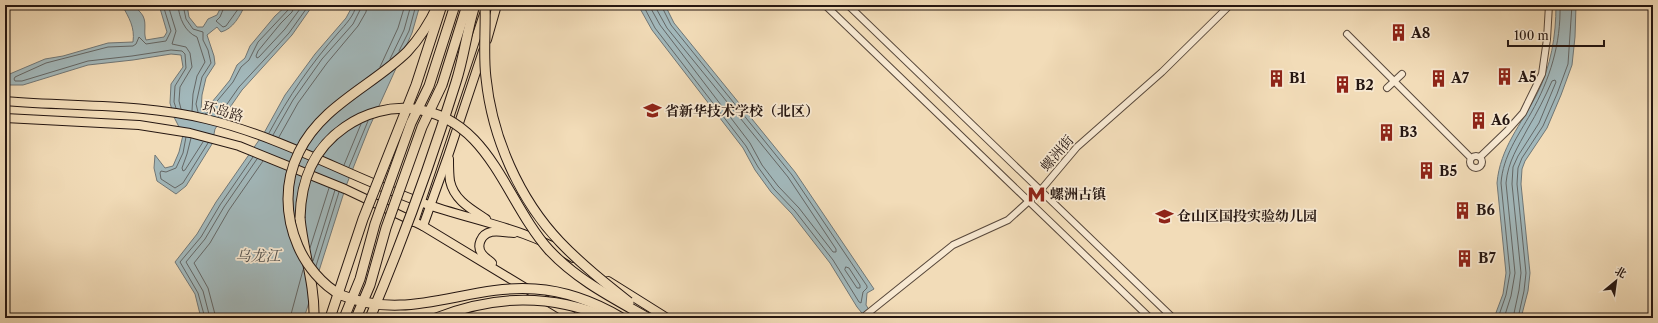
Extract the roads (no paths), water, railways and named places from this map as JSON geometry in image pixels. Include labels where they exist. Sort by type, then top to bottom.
[{"type":"highway","points":[[438,5],[425,30],[407,51],[330,112],[313,130],[302,146],[295,161],[289,181],[288,204],[291,226],[300,251],[316,274],[327,285],[346,298],[366,306],[385,310],[405,310],[499,291],[536,289],[564,293],[586,299],[622,318]]},
{"type":"highway","points":[[330,318],[363,219],[416,85],[442,5]]},
{"type":"highway","points":[[344,318],[360,278],[374,224],[411,123],[429,86],[455,5]]},
{"type":"highway","points":[[356,318],[370,285],[386,228],[422,127],[442,85],[467,5]]},
{"type":"highway","points":[[370,318],[428,169],[457,80],[475,5]]},
{"type":"highway","points":[[486,5],[485,70],[489,95],[502,146],[519,184],[533,207],[559,241],[586,268],[648,318]]},
{"type":"highway","points":[[314,318],[311,285],[300,218],[302,188],[308,172],[318,153],[344,127],[373,113],[395,108],[407,108],[440,115],[460,126],[483,150],[504,181],[528,223],[556,257],[566,267],[596,288],[648,318]]},
{"type":"highway","points":[[436,318],[479,304],[527,300],[565,304],[582,308],[608,318]]},
{"type":"main road","points":[[414,222],[486,5]]},
{"type":"main road","points":[[423,226],[475,79],[497,5]]},
{"type":"main road","name":"环岛路","points":[[5,101],[130,107],[190,116],[224,124],[256,134],[430,206],[492,223]]},
{"type":"main road","name":"环岛路","points":[[5,118],[134,124],[190,133],[223,141],[255,152],[345,189],[423,226],[517,283]]},
{"type":"main road","points":[[448,156],[450,181],[455,194],[464,204],[492,223],[526,234],[568,255],[667,318]]},
{"type":"main road","points":[[526,234],[492,232],[484,235],[480,244],[482,253],[517,283],[575,318]]},
{"type":"street","points":[[825,5],[1150,318]]},
{"type":"street","points":[[848,5],[1173,318]]},
{"type":"street","name":"螺洲街","points":[[862,318],[953,245],[1008,220],[1040,191],[1077,146],[1162,72],[1230,5]]},
{"type":"street","points":[[1480,157],[1507,131],[1522,113],[1542,74],[1547,39],[1548,5]]},
{"type":"street","points":[[1347,34],[1471,158]]},
{"type":"street","points":[[1387,88],[1402,74]]},
{"type":"street","points":[[1471,158],[1474,156],[1480,157]]},
{"type":"street","points":[[1471,158],[1469,162],[1470,166],[1476,168],[1480,167],[1482,163],[1480,157]]},
{"type":"water","points":[[122,5],[135,5],[142,15],[145,22],[146,40],[164,37],[167,32],[159,5],[187,5],[189,17],[197,27],[203,27],[208,19],[217,15],[222,5],[245,5],[233,25],[221,32],[217,27],[207,35],[215,64],[206,78],[202,95],[201,110],[205,110],[230,80],[237,65],[245,58],[250,46],[275,16],[287,5],[313,5],[292,35],[242,90],[215,129],[212,144],[186,186],[176,194],[157,181],[154,168],[155,155],[165,168],[173,166],[179,152],[183,135],[174,117],[170,103],[171,84],[183,67],[181,55],[171,54],[88,65],[23,85],[5,85],[5,76],[45,59],[63,56],[108,43],[133,42],[132,27]]},
{"type":"water","name":"乌龙江","points":[[353,5],[420,5],[412,33],[369,128],[346,186],[304,318],[201,318],[195,294],[175,262],[197,234],[216,202],[264,133],[285,95],[315,54],[346,18]]},
{"type":"water","points":[[638,5],[665,5],[674,23],[795,172],[874,289],[867,293],[866,305],[874,318],[866,318],[857,307],[830,263],[792,214],[771,192],[755,170],[743,148],[652,30]]},
{"type":"water","points":[[1556,5],[1576,5],[1575,37],[1572,65],[1561,95],[1547,128],[1525,161],[1522,169],[1521,184],[1530,273],[1528,291],[1521,318],[1494,318],[1503,294],[1506,273],[1497,183],[1499,170],[1502,159],[1512,137],[1537,94],[1546,73],[1554,39]]},
{"type":"place","name":"A8","points":[[1398,33]]},
{"type":"place","name":"A5","points":[[1505,77]]},
{"type":"place","name":"B1","points":[[1276,78]]},
{"type":"place","name":"A7","points":[[1438,78]]},
{"type":"place","name":"B2","points":[[1342,85]]},
{"type":"place","name":"省新华技术学校（北区）","points":[[652,111]]},
{"type":"place","name":"A6","points":[[1478,120]]},
{"type":"place","name":"B3","points":[[1386,132]]},
{"type":"place","name":"B5","points":[[1426,171]]},
{"type":"place","name":"螺洲古镇","points":[[1037,194]]},
{"type":"place","name":"B6","points":[[1463,210]]},
{"type":"place","name":"仓山区国投实验幼儿园","points":[[1164,216]]},
{"type":"place","name":"B7","points":[[1465,258]]}]
